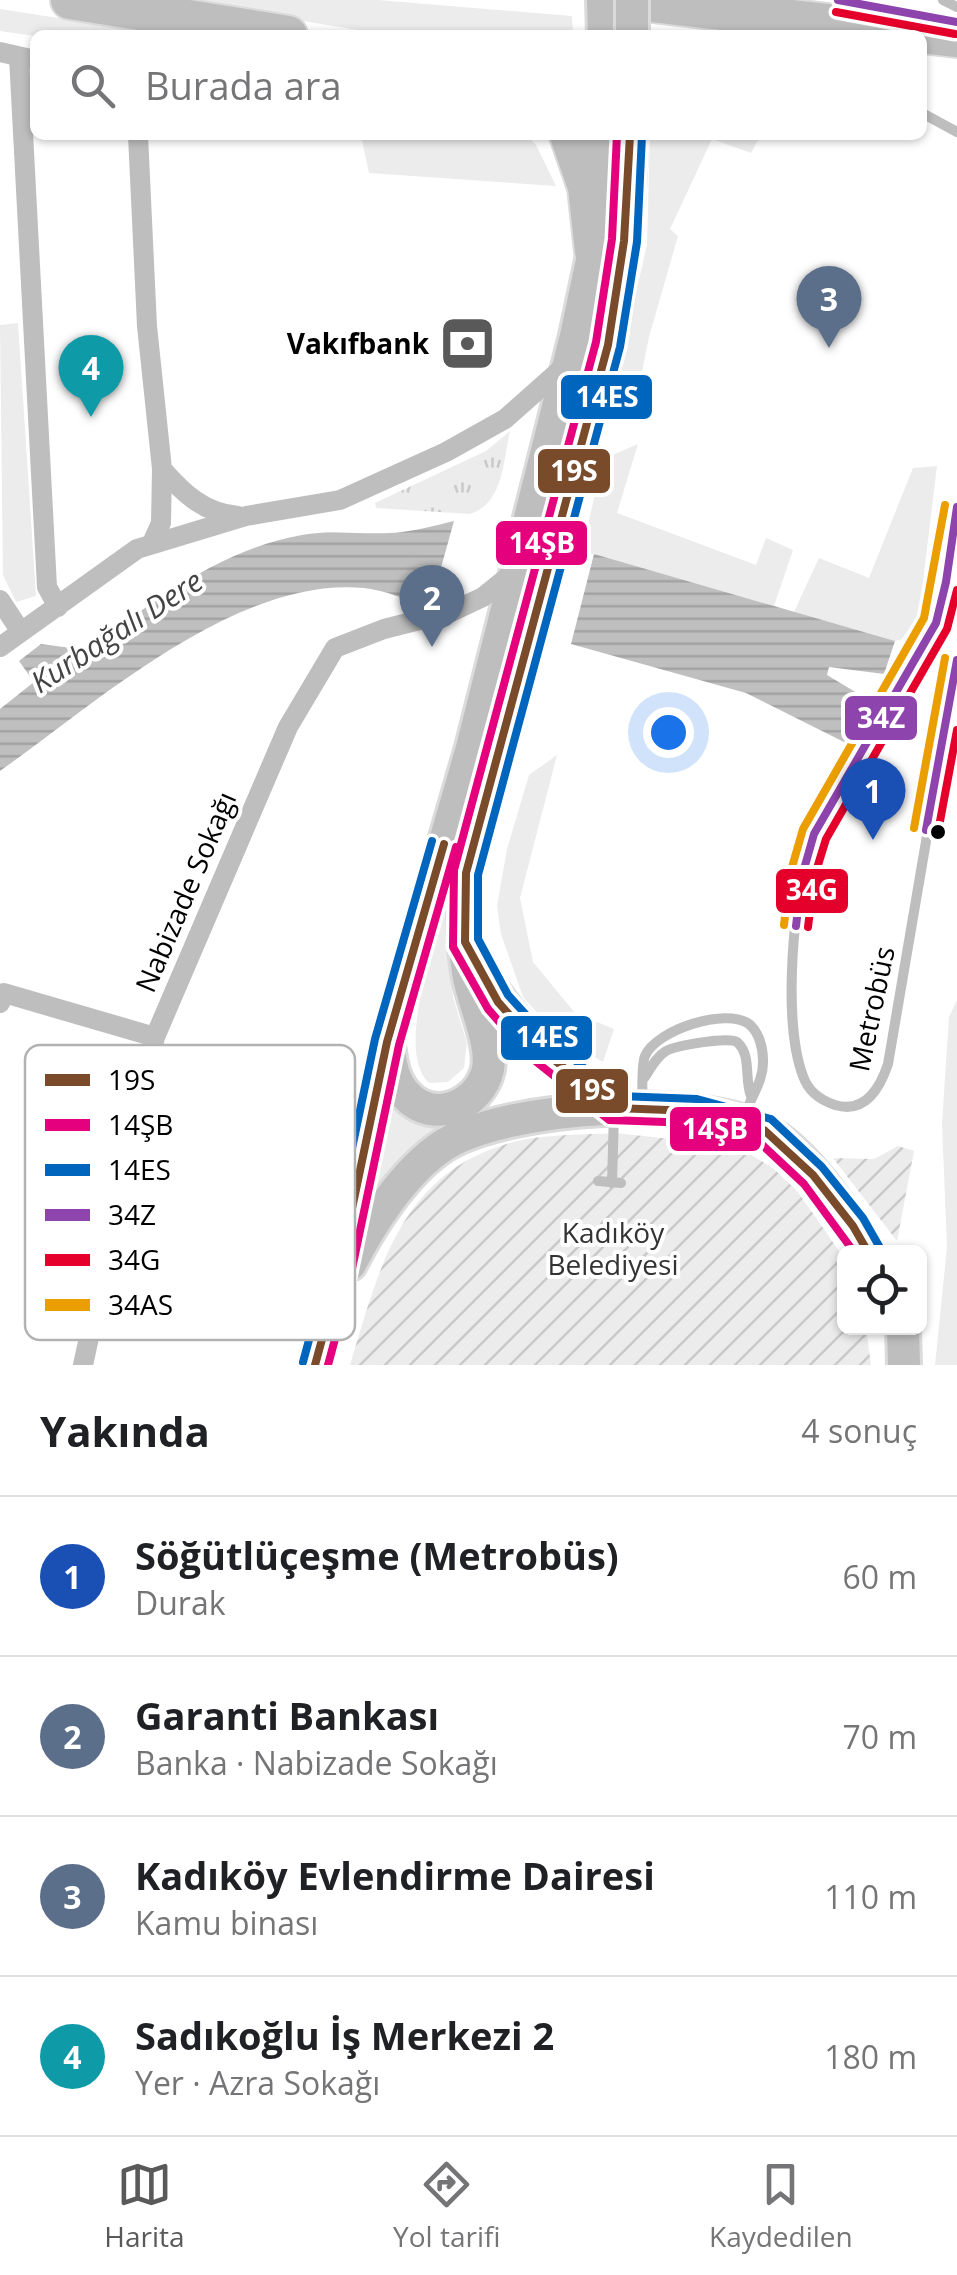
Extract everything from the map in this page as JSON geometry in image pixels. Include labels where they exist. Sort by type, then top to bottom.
[{"type":"highway","points":[[70,0],[257,30]]},
{"type":"highway","points":[[630,0],[893,30]]},
{"type":"highway","points":[[725,9],[827,30]]},
{"type":"highway","points":[[927,34],[957,38]]},
{"type":"highway","points":[[927,51],[957,57]]},
{"type":"highway","points":[[571,140],[587,187],[594,251]]},
{"type":"main road","points":[[603,0],[604,30]]},
{"type":"main road","points":[[630,0],[632,30]]},
{"type":"main road","points":[[355,1192],[387,1042],[472,748],[568,363],[594,251],[604,140]]},
{"type":"main road","points":[[387,1042],[392,1073],[416,1104],[440,1110],[472,1100],[489,1066],[468,975],[466,873],[616,307],[627,231],[630,140]]},
{"type":"main road","points":[[465,942],[498,1002],[538,1047],[633,1097],[696,1110],[747,1110],[804,1165],[864,1245]]},
{"type":"main road","points":[[355,1254],[399,1187],[442,1146],[473,1131],[633,1097]]},
{"type":"main road","points":[[903,1335],[904,1365]]},
{"type":"main road","points":[[314,1365],[321,1340]]},
{"type":"street","points":[[18,56],[47,587],[58,607]]},
{"type":"street","points":[[138,140],[148,326],[162,469],[161,523],[152,543]]},
{"type":"street","points":[[0,647],[136,550],[246,516],[340,500],[412,468],[505,419],[568,363]]},
{"type":"street","points":[[162,469],[200,506],[246,516]]},
{"type":"street","name":"Nabizade Sokağı","points":[[153,1045],[288,727],[335,648],[384,629],[451,612],[483,597],[514,572]]},
{"type":"street","points":[[0,600],[21,632]]},
{"type":"street","points":[[0,1003],[4,993],[155,1037]]},
{"type":"street","name":"Nabizade Sokağı","points":[[83,1365],[88,1340]]},
{"type":"lane","points":[[838,0],[957,22]]},
{"type":"lane","points":[[942,0],[957,7]]},
{"type":"lane","points":[[725,9],[768,28]]},
{"type":"lane","points":[[927,115],[957,132]]},
{"type":"lane","name":"Metrobüs","points":[[956,510],[936,622],[814,834],[802,876],[796,926],[793,1030],[803,1078],[820,1099],[841,1106],[867,1101],[881,1086],[888,1064],[957,660]]},
{"type":"lane","points":[[598,1181],[617,1183],[643,1060],[661,1040],[687,1024],[730,1018],[748,1023],[758,1035],[764,1058],[760,1085],[747,1110]]},
{"type":"lane","points":[[633,1097],[660,1054],[728,1039],[740,1045],[746,1058],[747,1110]]},
{"type":"green space","points":[[175,0],[378,0],[572,16],[573,30],[358,30]]},
{"type":"green space","points":[[0,9],[136,30],[30,30],[30,35],[0,31]]},
{"type":"green space","points":[[362,140],[531,140],[556,186],[369,173]]},
{"type":"green space","points":[[650,140],[712,140],[670,229],[678,236],[649,337],[637,396],[615,389],[647,244]]},
{"type":"green space","points":[[715,140],[758,140],[751,153]]},
{"type":"green space","points":[[18,323],[36,596],[16,602],[3,575],[0,325]]},
{"type":"green space","points":[[510,431],[496,491],[481,509],[470,514],[376,508],[375,503],[486,451]]},
{"type":"green space","points":[[638,444],[617,513],[756,565],[766,538],[793,550],[774,606],[582,551],[603,459]]},
{"type":"green space","points":[[937,466],[919,614],[902,639],[895,641],[794,612],[819,558],[869,578],[913,468]]},
{"type":"green space","points":[[557,755],[520,898],[533,962],[575,1013],[614,1029],[603,1062],[558,1036],[523,997],[501,934],[497,906],[507,849],[529,775]]},
{"type":"green space","points":[[446,903],[453,997],[467,1043],[464,1068],[448,1082],[429,1083],[420,1068],[417,1023]]},
{"type":"green space","points":[[957,1000],[957,1365],[935,1365],[947,1247],[942,1124],[949,1017]]},
{"type":"green space","points":[[385,1097],[399,1110],[446,1119],[416,1143],[363,1201]]},
{"type":"green space","name":"Kadıköy Belediyesi","points":[[615,1133],[737,1146],[774,1169],[798,1192],[837,1248],[837,1335],[867,1335],[871,1365],[350,1365],[387,1256],[423,1196],[449,1172],[482,1153],[522,1140]]},
{"type":"green space","points":[[898,1146],[914,1151],[897,1241],[833,1158],[874,1159]]},
{"type":"water","name":"Kurbağalı Dere","points":[[454,521],[430,607],[364,588],[316,590],[267,602],[219,622],[171,649],[0,771],[0,709],[34,682],[19,661],[41,644],[86,650],[188,580],[271,542],[314,533],[402,532]]},
{"type":"water","points":[[594,554],[895,641],[884,674],[829,667],[827,675],[867,699],[846,743],[746,693],[571,644]]},
{"type":"transit line","name":"34Z","points":[[838,0],[957,22]]},
{"type":"transit line","name":"34G","points":[[836,12],[955,34]]},
{"type":"transit line","name":"14ŞB","points":[[617,140],[612,239],[596,342],[454,870],[453,947],[488,1009],[529,1056],[609,1120],[693,1123],[758,1141],[804,1184],[849,1245]]},
{"type":"transit line","name":"19S","points":[[630,140],[624,241],[608,345],[466,873],[465,942],[498,1002],[538,1047],[614,1108],[695,1111],[764,1130],[813,1175],[864,1245]]},
{"type":"transit line","name":"14ES","points":[[642,140],[637,242],[620,347],[478,875],[478,939],[508,995],[547,1038],[619,1096],[697,1099],[771,1119],[822,1167],[863,1218],[878,1245]]},
{"type":"transit line","name":"34AS","points":[[784,925],[790,874],[803,829],[924,618],[945,505]]},
{"type":"transit line","name":"34Z","points":[[796,926],[802,876],[814,834],[936,623],[957,507]]},
{"type":"transit line","name":"34G","points":[[808,927],[814,878],[826,839],[947,629],[957,590]]},
{"type":"transit line","name":"34AS","points":[[914,828],[945,658]]},
{"type":"transit line","name":"34Z","points":[[926,830],[957,660]]},
{"type":"transit line","name":"34G","points":[[938,832],[957,730]]},
{"type":"transit line","name":"14ES","points":[[355,1134],[375,1039],[432,841]]},
{"type":"transit line","name":"19S","points":[[355,1194],[387,1042],[444,844]]},
{"type":"transit line","name":"14ŞB","points":[[355,1254],[399,1045],[456,847]]},
{"type":"transit line","name":"14ES","points":[[303,1362],[309,1340]]},
{"type":"transit line","name":"19S","points":[[315,1365],[322,1340]]},
{"type":"transit line","name":"14ŞB","points":[[328,1365],[335,1340]]},
{"type":"place","name":"Vakıfbank","points":[[468,344]]},
{"type":"place","name":"Kadıköy Evlendirme Dairesi","points":[[829,348]]},
{"type":"place","name":"Sadıkoğlu İş Merkezi 2","points":[[91,417]]},
{"type":"place","name":"Garanti Bankası","points":[[432,647]]},
{"type":"place","name":"Söğütlüçeşme (Metrobüs)","points":[[873,840]]}]
